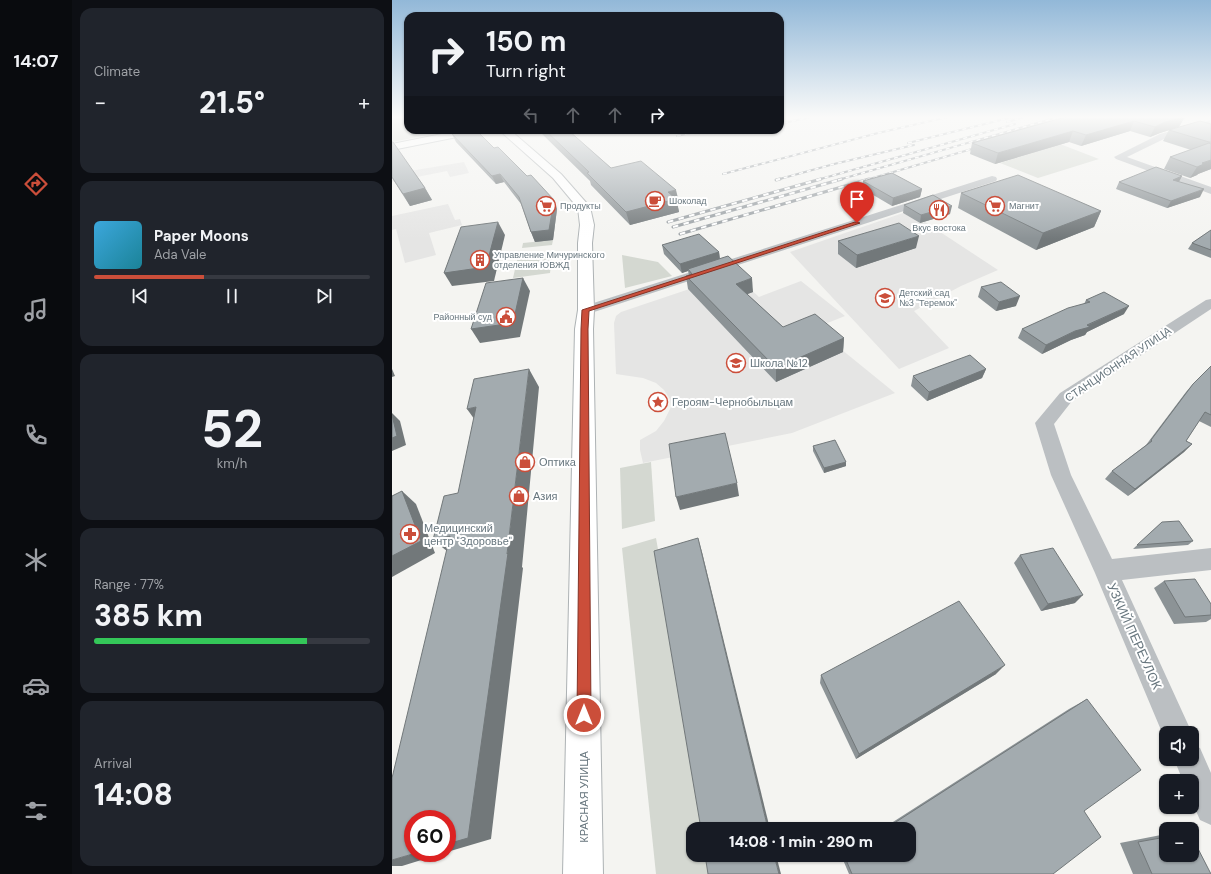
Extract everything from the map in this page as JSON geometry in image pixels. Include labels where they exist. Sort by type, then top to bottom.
[{"type":"main road","name":"КРАСНАЯ УЛИЦА","points":[[534,157],[556,176],[584,207],[587,224],[585,243],[586,310],[584,329],[583,874]]},
{"type":"street","points":[[1119,157],[1211,191]]},
{"type":"street","points":[[586,310],[992,179]]},
{"type":"street","name":"СТАНЦИОННАЯ УЛИЦА","points":[[1106,571],[1061,475],[1044,423],[1066,397],[1211,303]]},
{"type":"street","name":"УЗКИЙ ПЕРЕУЛОК","points":[[1174,726],[1106,571],[1211,560]]},
{"type":"street","points":[[1192,766],[1211,809]]},
{"type":"shaded area","points":[[1020,157],[1093,157],[1099,159],[1038,178],[1000,163]]},
{"type":"shaded area","points":[[464,162],[469,173],[450,177],[447,171],[392,182],[392,174]]},
{"type":"shaded area","points":[[448,204],[455,220],[460,219],[462,225],[429,233],[436,255],[405,263],[396,229],[392,230],[392,216]]},
{"type":"shaded area","name":"Детский сад №3 \"Теремок\"","points":[[903,213],[920,223],[925,222],[998,270],[961,286],[914,311],[949,348],[899,369],[790,252]]},
{"type":"shaded area","points":[[553,240],[552,245],[522,248],[523,243]]},
{"type":"shaded area","points":[[553,252],[550,273],[513,278],[518,256]]},
{"type":"shaded area","points":[[622,255],[658,262],[672,276],[625,288]]},
{"type":"shaded area","name":"Школа №12","points":[[734,274],[759,297],[801,281],[845,316],[815,328],[895,393],[792,433],[643,463],[640,450],[640,440],[656,431],[664,421],[671,407],[670,399],[664,390],[656,383],[643,378],[616,374],[614,323],[616,316],[621,312]]},
{"type":"shaded area","points":[[651,462],[655,521],[622,529],[620,468]]},
{"type":"shaded area","points":[[656,538],[706,822],[686,822],[686,862],[712,862],[715,874],[656,874],[622,548]]},
{"type":"building","points":[[392,157],[403,157],[425,188],[403,194],[392,177]]},
{"type":"building","points":[[474,157],[508,157],[527,176],[531,175],[554,200],[549,230],[531,232],[519,197],[500,174],[492,176]]},
{"type":"building","points":[[573,157],[598,157],[611,168],[641,161],[676,190],[668,192],[676,199],[626,212],[587,173],[589,172]]},
{"type":"building","points":[[1170,157],[1211,157],[1211,160],[1202,163],[1204,164],[1197,167]]},
{"type":"building","points":[[1156,167],[1182,176],[1173,180],[1204,189],[1171,201],[1119,182]]},
{"type":"building","points":[[892,173],[922,189],[893,198],[863,181]]},
{"type":"building","points":[[1018,175],[1101,211],[1043,233],[961,193]]},
{"type":"building","points":[[933,195],[952,206],[921,215],[904,205]]},
{"type":"building","points":[[498,222],[486,267],[444,273],[461,227]]},
{"type":"building","points":[[899,223],[919,236],[857,255],[838,241]]},
{"type":"building","points":[[1211,230],[1211,250],[1192,243]]},
{"type":"building","points":[[699,234],[719,252],[680,264],[662,245]]},
{"type":"building","points":[[728,256],[752,278],[736,284],[783,327],[815,314],[844,338],[776,368],[686,276],[692,274],[688,269]]},
{"type":"building","points":[[523,278],[513,323],[471,329],[486,283]]},
{"type":"building","points":[[1001,282],[1020,296],[999,302],[981,287]]},
{"type":"building","points":[[1104,292],[1129,306],[1087,325],[1090,327],[1075,331],[1046,345],[1022,329],[1068,308],[1090,302],[1086,300]]},
{"type":"building","points":[[970,355],[986,369],[929,392],[913,376]]},
{"type":"building","points":[[1211,366],[1211,415],[1205,412],[1186,441],[1192,444],[1135,489],[1112,471],[1152,441],[1151,440],[1193,384]]},
{"type":"building","points":[[529,369],[507,554],[508,553],[468,838],[456,841],[456,810],[404,810],[404,856],[392,860],[392,778],[450,536],[433,540],[444,496],[458,493],[476,407],[467,409],[474,379]]},
{"type":"building","points":[[392,415],[397,436],[392,438]]},
{"type":"building","points":[[725,433],[737,483],[676,497],[669,444]]},
{"type":"building","points":[[835,440],[846,462],[824,468],[813,446]]},
{"type":"building","points":[[402,491],[421,541],[392,556],[392,496]]},
{"type":"building","points":[[1179,521],[1193,541],[1137,545],[1162,522]]},
{"type":"building","points":[[698,538],[766,822],[700,822],[654,551]]},
{"type":"building","points":[[1053,548],[1083,595],[1048,604],[1020,555]]},
{"type":"building","points":[[1195,579],[1211,604],[1211,615],[1185,617],[1164,581]]},
{"type":"building","points":[[959,601],[1005,665],[859,754],[821,675]]},
{"type":"building","points":[[1087,699],[1141,770],[1084,811],[1101,837],[1053,874],[852,874],[847,862],[916,862],[916,822],[896,822]]},
{"type":"building","points":[[1159,838],[1159,862],[1199,862],[1199,851],[1211,874],[1152,874],[1138,842]]},
{"type":"building","points":[[706,862],[776,862],[779,874],[708,874]]},
{"type":"railway","points":[[723,174],[788,157]]},
{"type":"railway","points":[[780,179],[776,180],[864,157]]},
{"type":"railway","points":[[817,180],[899,157]]},
{"type":"railway","points":[[838,180],[919,157]]},
{"type":"railway","points":[[866,180],[945,157]]},
{"type":"railway","points":[[668,222],[821,179]]},
{"type":"railway","points":[[673,227],[842,179]]},
{"type":"railway","points":[[680,234],[869,179]]},
{"type":"place","name":"Шоколад","points":[[655,201]]},
{"type":"place","name":"Продукты","points":[[546,206]]},
{"type":"place","name":"Магнит","points":[[995,206]]},
{"type":"place","name":"Вкус востока","points":[[939,210]]},
{"type":"place","name":"Управление Мичуринского отделения ЮВЖД","points":[[480,260]]},
{"type":"place","name":"Детский сад №3 \"Теремок\"","points":[[885,298]]},
{"type":"place","name":"Районный суд","points":[[506,317]]},
{"type":"place","name":"Школа №12","points":[[736,363]]},
{"type":"place","name":"Героям-Чернобыльцам","points":[[658,402]]},
{"type":"place","name":"Оптика","points":[[525,462]]},
{"type":"place","name":"Азия","points":[[519,496]]},
{"type":"place","name":"Медицинский центр \"Здоровье\"","points":[[410,534]]},
{"type":"route","points":[[584,715],[584,329],[586,310],[857,223]]}]
